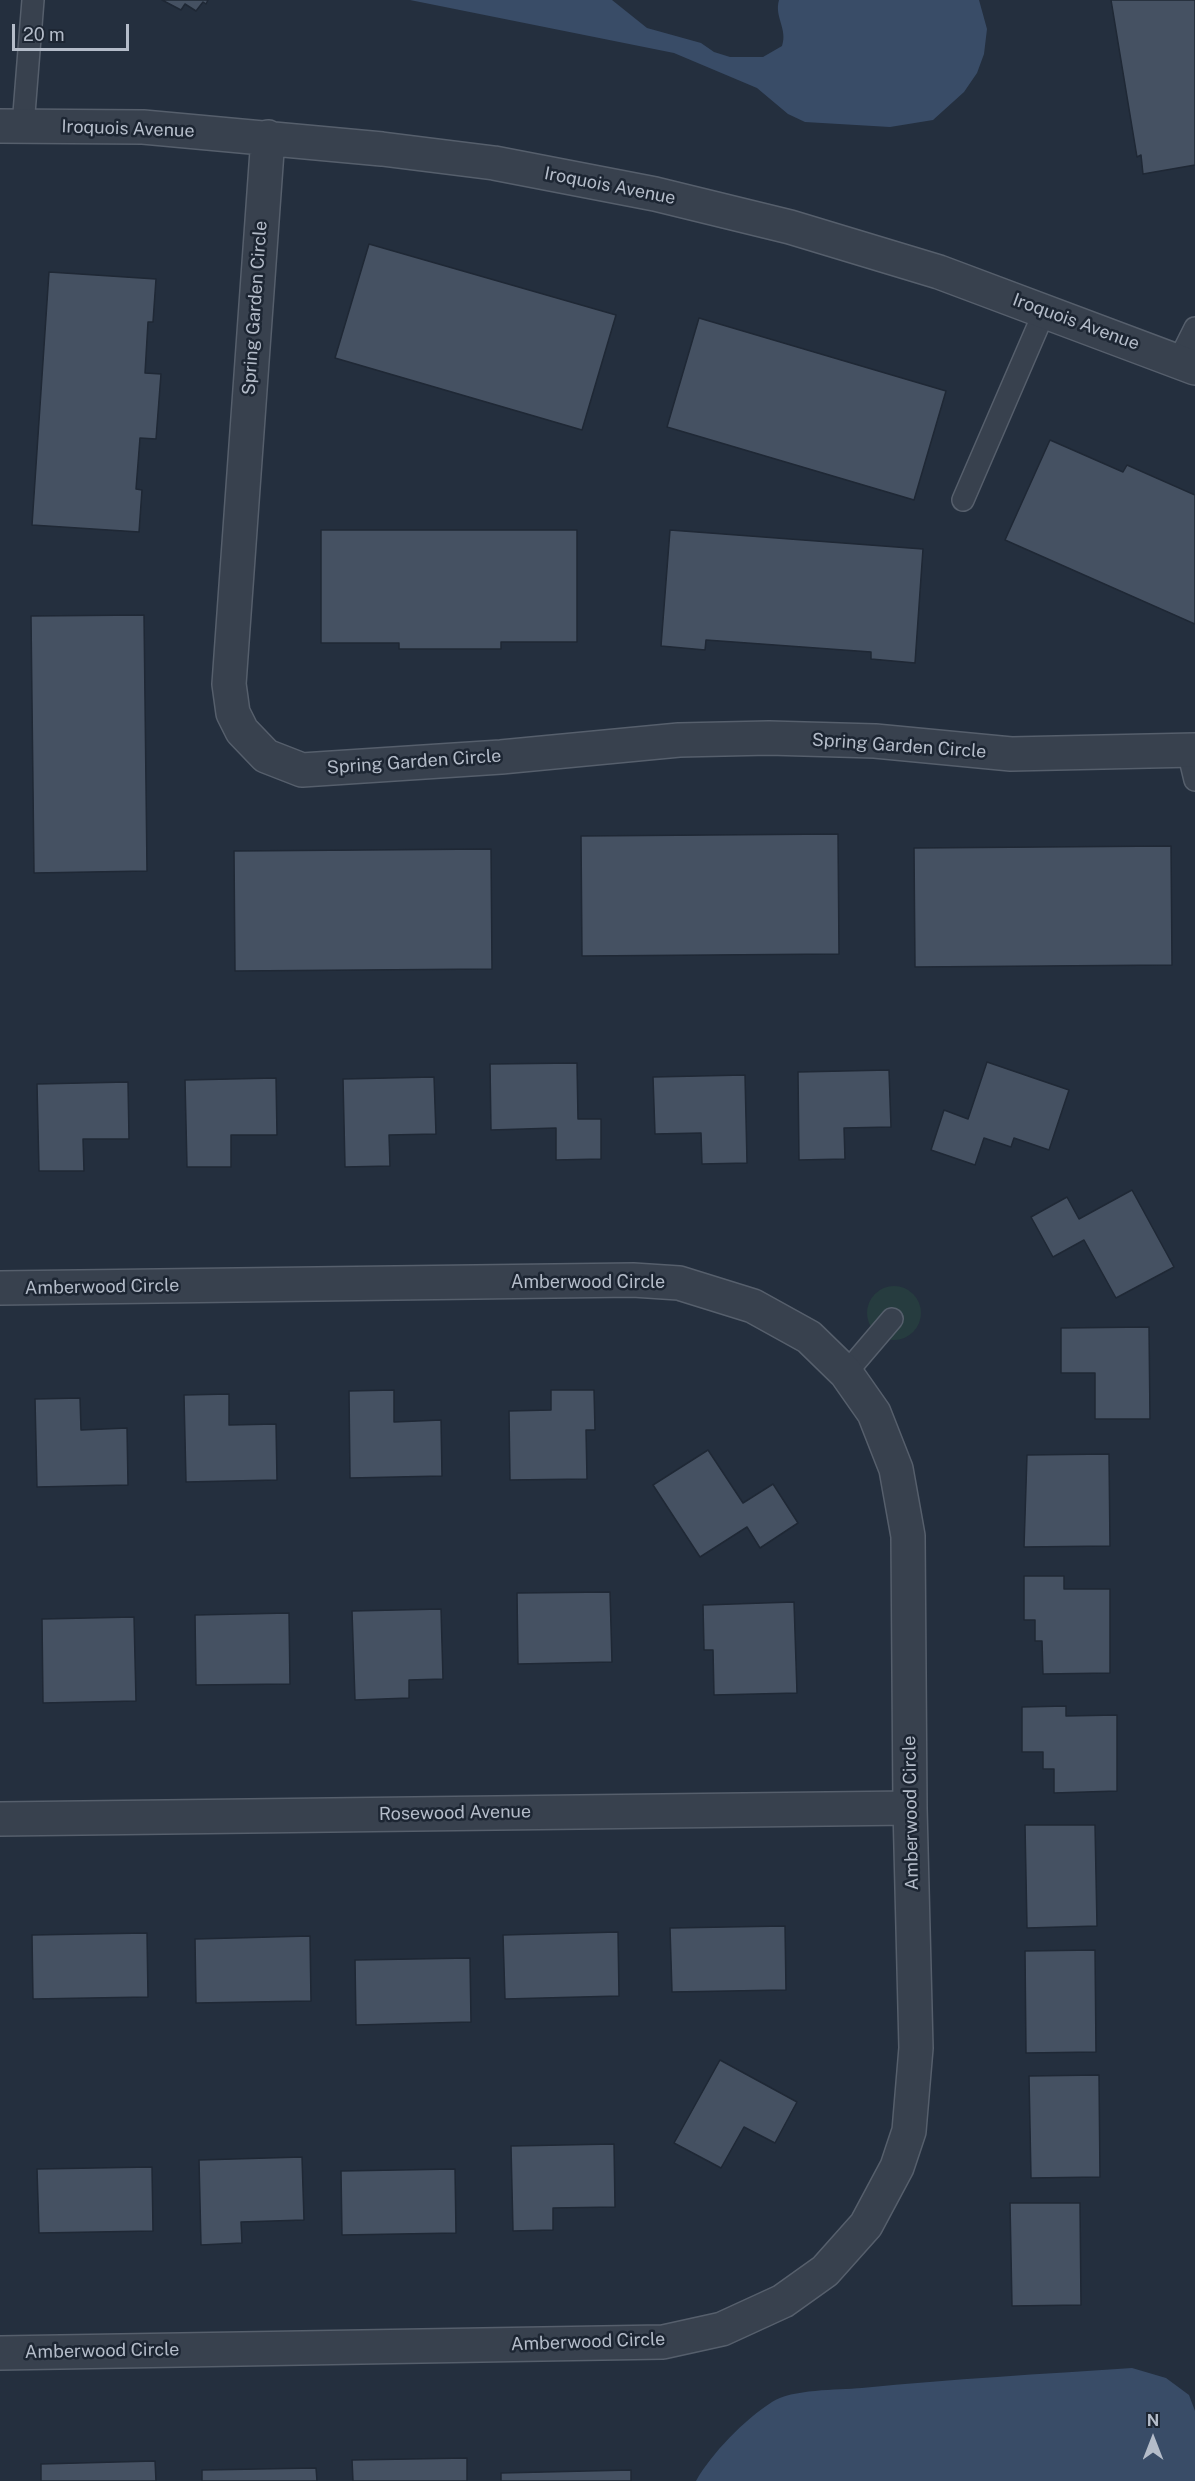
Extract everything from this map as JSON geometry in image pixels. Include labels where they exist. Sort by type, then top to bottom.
[{"type":"street","name":"Iroquois Avenue","points":[[11,126],[143,128],[268,137],[494,163],[656,194],[800,230],[939,272],[1187,364]]},
{"type":"street","name":"Spring Garden Circle","points":[[268,137],[228,684],[233,713],[242,731],[266,756],[302,770],[501,757],[679,740],[769,738],[876,741],[1011,754],[1193,760]]},
{"type":"street","name":"Amberwood Circle","points":[[0,1288],[633,1280],[679,1283],[753,1306],[809,1337],[846,1373],[874,1413],[896,1469],[908,1536],[910,1808],[916,2048],[909,2131],[897,2167],[866,2225],[825,2271],[783,2301],[722,2329],[663,2342],[0,2353]]},
{"type":"street","name":"Rosewood Avenue","points":[[0,1819],[910,1808]]},
{"type":"lane","points":[[11,126],[33,0]]},
{"type":"lane","points":[[963,500],[1045,310]]},
{"type":"lane","points":[[1187,364],[1195,328]]},
{"type":"lane","points":[[846,1373],[892,1319]]},
{"type":"green space","points":[[889,1286],[899,1286],[909,1290],[917,1298],[921,1313],[917,1328],[909,1336],[899,1340],[889,1340],[879,1336],[871,1328],[867,1318],[867,1308],[871,1298],[879,1290]]},
{"type":"water","points":[[410,0],[612,0],[647,28],[701,43],[714,52],[730,57],[763,57],[782,46],[779,0],[979,0],[987,29],[984,54],[977,73],[964,92],[933,120],[890,127],[805,122],[788,114],[757,88],[674,53]]},
{"type":"water","points":[[1132,2368],[1166,2378],[1189,2395],[1195,2411],[1195,2481],[696,2481],[710,2460],[740,2427],[772,2402],[791,2395],[815,2391]]},
{"type":"building","points":[[162,0],[208,0],[206,4],[203,2],[196,11],[185,4],[181,10]]},
{"type":"building","points":[[1111,0],[1195,0],[1195,165],[1143,174],[1141,155],[1137,157]]},
{"type":"building","points":[[369,244],[616,315],[582,430],[335,358]]},
{"type":"building","points":[[49,272],[156,279],[153,322],[148,322],[145,373],[161,374],[156,439],[140,438],[136,489],[142,490],[139,532],[32,525]]},
{"type":"building","points":[[699,318],[946,391],[914,500],[667,427]]},
{"type":"building","points":[[1050,440],[1123,472],[1127,465],[1195,495],[1195,624],[1005,540]]},
{"type":"building","points":[[321,530],[577,530],[577,642],[501,642],[501,649],[399,649],[399,643],[321,643]]},
{"type":"building","points":[[670,530],[923,549],[915,663],[871,659],[871,652],[706,640],[705,650],[661,646]]},
{"type":"building","points":[[144,615],[147,871],[34,873],[31,616]]},
{"type":"building","points":[[838,834],[839,954],[582,956],[581,836]]},
{"type":"building","points":[[1171,846],[1172,965],[915,967],[914,848]]},
{"type":"building","points":[[491,849],[492,969],[235,971],[234,851]]},
{"type":"building","points":[[987,1062],[1069,1090],[1049,1150],[1014,1138],[1011,1147],[984,1138],[975,1165],[931,1150],[944,1110],[968,1119]]},
{"type":"building","points":[[577,1063],[578,1119],[601,1119],[601,1159],[556,1160],[556,1128],[491,1130],[490,1064]]},
{"type":"building","points":[[889,1070],[891,1127],[844,1128],[845,1159],[799,1160],[798,1072]]},
{"type":"building","points":[[745,1075],[747,1163],[702,1164],[701,1133],[655,1134],[653,1077]]},
{"type":"building","points":[[434,1077],[436,1134],[389,1135],[390,1166],[345,1167],[343,1079]]},
{"type":"building","points":[[276,1078],[277,1135],[231,1135],[231,1167],[187,1167],[185,1080]]},
{"type":"building","points":[[128,1082],[129,1139],[83,1139],[84,1171],[39,1171],[37,1084]]},
{"type":"building","points":[[1132,1190],[1174,1267],[1116,1298],[1084,1240],[1053,1257],[1031,1217],[1067,1197],[1079,1219]]},
{"type":"building","points":[[1149,1327],[1150,1419],[1095,1419],[1095,1373],[1061,1373],[1061,1328]]},
{"type":"building","points":[[394,1390],[394,1422],[441,1420],[442,1476],[350,1478],[349,1391]]},
{"type":"building","points":[[551,1390],[594,1390],[595,1430],[586,1430],[587,1479],[510,1480],[509,1411],[551,1410]]},
{"type":"building","points":[[229,1394],[229,1425],[276,1424],[277,1480],[186,1482],[184,1395]]},
{"type":"building","points":[[80,1398],[81,1430],[127,1428],[128,1485],[37,1487],[35,1399]]},
{"type":"building","points":[[708,1450],[743,1503],[773,1484],[798,1523],[760,1548],[747,1527],[700,1557],[653,1485]]},
{"type":"building","points":[[1109,1454],[1110,1546],[1024,1547],[1027,1455]]},
{"type":"building","points":[[1024,1576],[1064,1576],[1064,1589],[1110,1589],[1110,1673],[1043,1674],[1042,1641],[1035,1641],[1035,1620],[1024,1620]]},
{"type":"building","points":[[610,1592],[612,1662],[518,1664],[517,1593]]},
{"type":"building","points":[[794,1602],[797,1693],[714,1695],[713,1650],[704,1650],[703,1605]]},
{"type":"building","points":[[441,1609],[443,1679],[409,1680],[409,1698],[355,1700],[352,1611]]},
{"type":"building","points":[[289,1613],[290,1684],[196,1685],[195,1615]]},
{"type":"building","points":[[134,1617],[136,1701],[43,1703],[42,1619]]},
{"type":"building","points":[[1066,1706],[1066,1716],[1117,1715],[1117,1791],[1054,1793],[1054,1769],[1043,1769],[1043,1752],[1022,1752],[1022,1707]]},
{"type":"building","points":[[1025,1825],[1095,1825],[1097,1926],[1027,1928]]},
{"type":"building","points":[[785,1926],[786,1990],[672,1992],[670,1928]]},
{"type":"building","points":[[618,1932],[619,1996],[505,1999],[503,1935]]},
{"type":"building","points":[[147,1933],[148,1997],[33,1999],[32,1935]]},
{"type":"building","points":[[310,1936],[311,2001],[196,2003],[195,1939]]},
{"type":"building","points":[[1095,1950],[1096,2052],[1026,2053],[1025,1951]]},
{"type":"building","points":[[470,1958],[471,2022],[356,2025],[355,1960]]},
{"type":"building","points":[[720,2060],[797,2102],[775,2143],[744,2127],[721,2168],[674,2143]]},
{"type":"building","points":[[1099,2075],[1100,2177],[1031,2178],[1029,2076]]},
{"type":"building","points":[[614,2144],[615,2207],[553,2208],[553,2230],[513,2231],[511,2146]]},
{"type":"building","points":[[302,2157],[304,2220],[241,2222],[242,2243],[201,2245],[199,2160]]},
{"type":"building","points":[[152,2167],[153,2231],[39,2233],[37,2169]]},
{"type":"building","points":[[455,2169],[456,2233],[342,2235],[341,2171]]},
{"type":"building","points":[[1010,2203],[1080,2203],[1081,2305],[1012,2306]]},
{"type":"building","points":[[467,2458],[467,2481],[353,2481],[352,2460]]},
{"type":"building","points":[[155,2461],[156,2481],[41,2481],[41,2464]]},
{"type":"building","points":[[316,2468],[317,2481],[202,2481],[202,2470]]},
{"type":"building","points":[[631,2470],[631,2481],[501,2481],[501,2473]]}]
